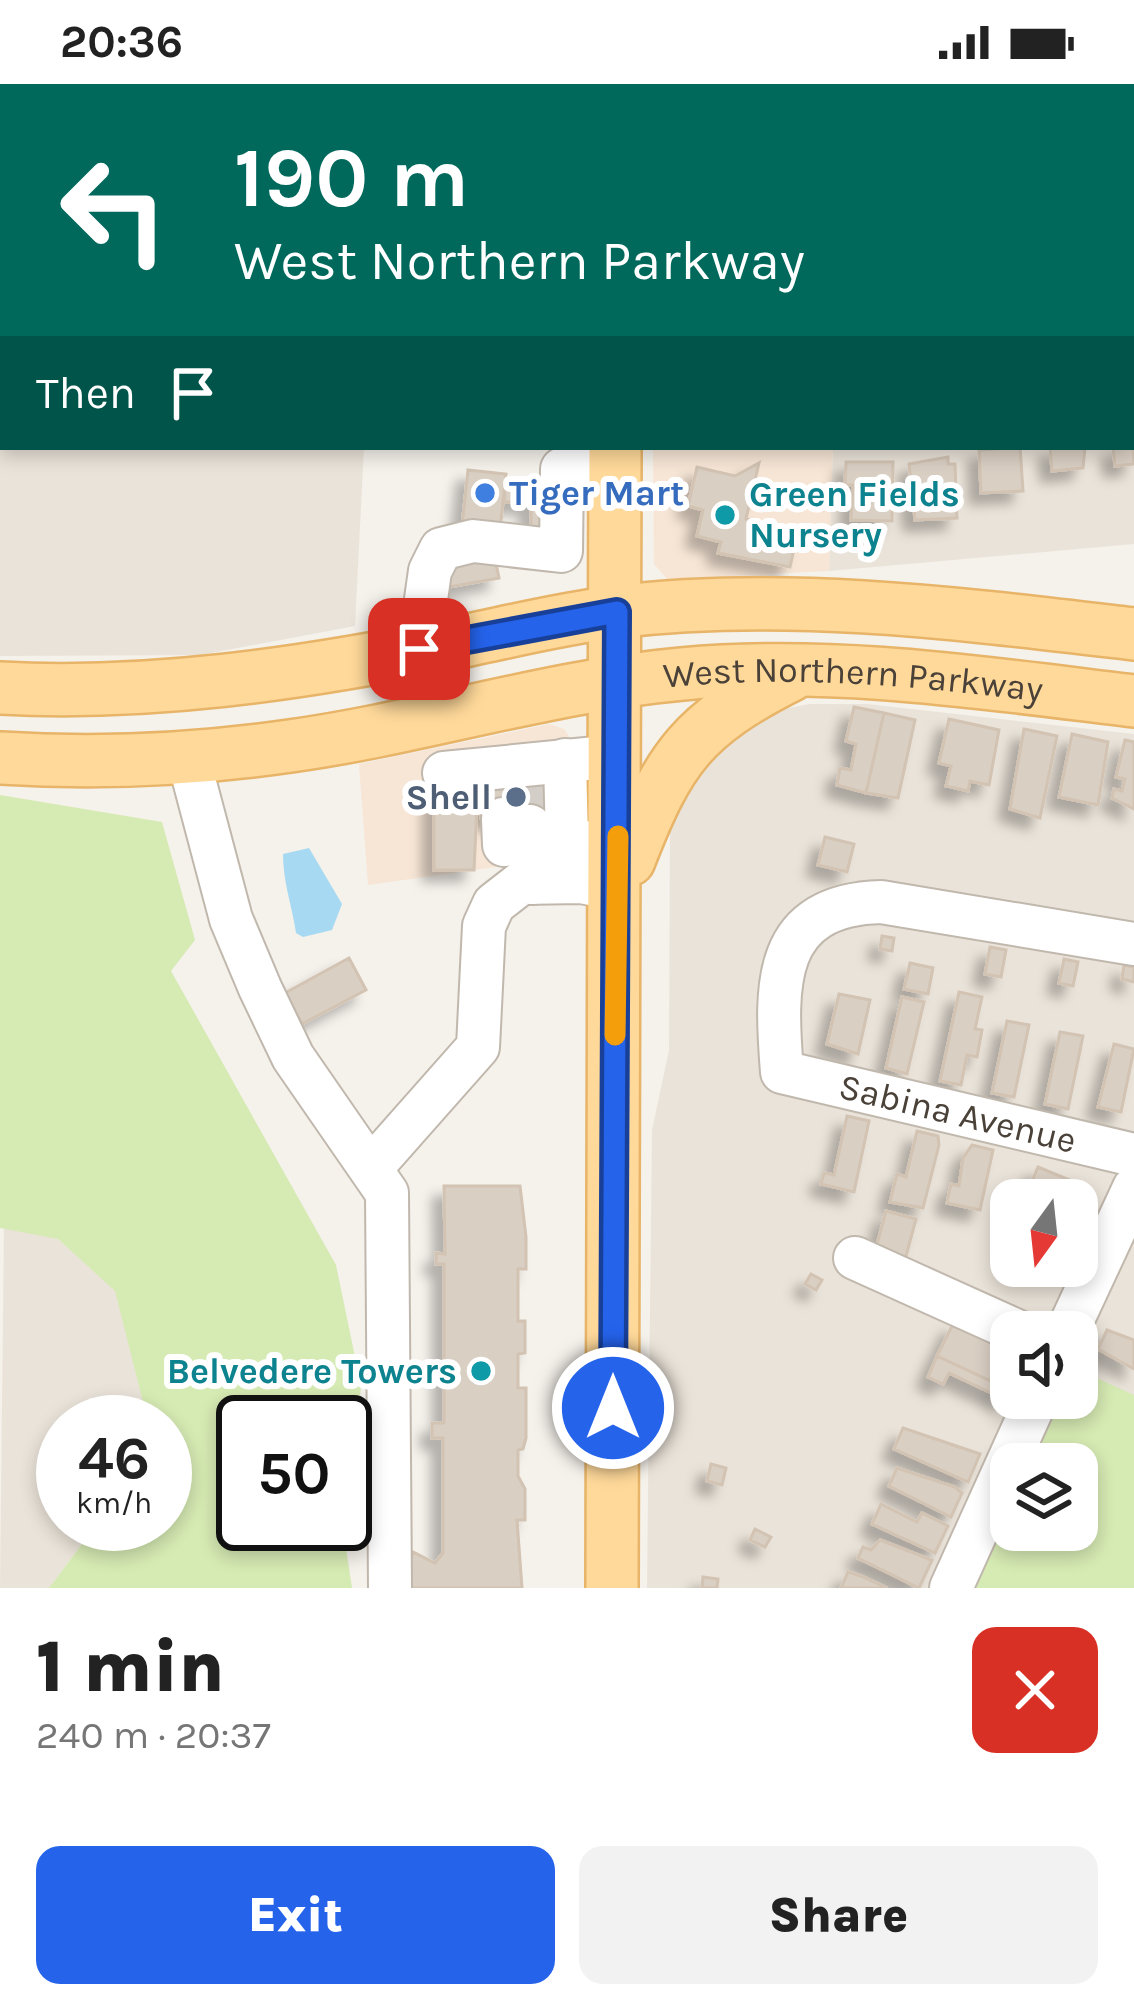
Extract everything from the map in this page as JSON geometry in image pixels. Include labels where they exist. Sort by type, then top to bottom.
[{"type":"main road","points":[[612,1588],[618,866],[615,457]]},
{"type":"main road","name":"West Northern Parkway","points":[[0,688],[100,692],[419,649],[617,612],[837,607],[1134,634]]},
{"type":"main road","points":[[618,866],[677,758],[711,720],[803,669]]},
{"type":"main road","name":"West Northern Parkway","points":[[0,758],[84,763],[292,746],[617,682],[803,669],[916,675],[1134,701]]},
{"type":"street","points":[[561,551],[562,469],[615,457]]},
{"type":"street","points":[[419,649],[430,571],[441,549],[473,541],[561,551],[616,548]]},
{"type":"street","points":[[529,805],[617,756]]},
{"type":"street","points":[[188,757],[231,919],[260,988],[292,1058],[387,1193],[390,1588]]},
{"type":"street","points":[[444,772],[529,805],[618,866]]},
{"type":"street","points":[[370,1168],[478,1047],[484,926],[494,904],[521,883],[529,805]]},
{"type":"street","name":"Sabina Avenue","points":[[1134,944],[880,902],[841,903],[819,912],[789,952],[781,992],[782,1072],[1134,1155]]},
{"type":"street","points":[[1077,1311],[1134,1187]]},
{"type":"street","points":[[855,1258],[990,1319]]},
{"type":"street","points":[[951,1588],[1027,1419]]},
{"type":"shaded area","points":[[0,450],[364,450],[355,626],[200,655],[0,656]]},
{"type":"shaded area","points":[[653,450],[833,450],[829,571],[667,579],[654,564]]},
{"type":"shaded area","points":[[833,450],[1134,450],[1134,544],[829,571]]},
{"type":"shaded area","points":[[810,704],[867,704],[1134,734],[1134,1588],[647,1588],[652,1130],[669,1050],[670,827],[697,766],[762,713]]},
{"type":"shaded area","points":[[549,724],[564,729],[572,741],[574,856],[368,885],[359,764]]},
{"type":"shaded area","points":[[4,1224],[58,1239],[116,1291],[141,1395],[36,1395],[36,1551],[77,1551],[49,1588],[0,1588]]},
{"type":"green space","points":[[0,795],[162,822],[195,940],[171,971],[336,1265],[361,1386],[360,1395],[216,1395],[216,1551],[346,1551],[352,1588],[49,1588],[77,1551],[192,1551],[192,1395],[141,1395],[115,1291],[58,1239],[0,1228]]},
{"type":"green space","points":[[1098,1379],[1134,1395],[1134,1588],[971,1588],[990,1546],[990,1551],[1098,1551],[1098,1443],[1037,1443],[1047,1419],[1098,1419]]},
{"type":"water","points":[[309,848],[342,904],[332,930],[303,937],[296,933],[283,854]]},
{"type":"building","points":[[979,450],[1020,450],[1023,491],[981,493]]},
{"type":"building","points":[[1050,450],[1085,450],[1083,468],[1052,471]]},
{"type":"building","points":[[1113,450],[1133,450],[1134,464],[1115,466]]},
{"type":"building","points":[[948,457],[948,464],[955,464],[957,518],[915,520],[909,464]]},
{"type":"building","points":[[846,462],[893,462],[892,521],[851,520],[853,485],[845,485]]},
{"type":"building","name":"Green Fields Nursery","points":[[759,463],[746,519],[798,531],[790,567],[718,553],[721,542],[697,536],[703,510],[688,506],[697,467],[735,476]]},
{"type":"building","name":"Tiger Mart","points":[[468,470],[506,474],[500,530],[462,526]]},
{"type":"building","points":[[505,483],[553,484],[553,534],[531,534],[531,503],[504,502]]},
{"type":"building","points":[[494,553],[499,578],[449,587],[445,562]]},
{"type":"building","points":[[854,707],[884,713],[866,793],[837,785],[840,768],[851,770],[856,744],[846,741]]},
{"type":"building","points":[[884,713],[915,720],[898,798],[866,793]]},
{"type":"building","points":[[949,719],[999,730],[989,785],[970,781],[968,791],[946,786],[951,766],[939,763]]},
{"type":"building","points":[[1024,729],[1057,736],[1040,818],[1010,809]]},
{"type":"building","points":[[1072,734],[1108,742],[1098,805],[1059,797]]},
{"type":"building","points":[[1125,740],[1134,742],[1134,809],[1112,798],[1114,789],[1122,791],[1125,779],[1116,777]]},
{"type":"building","name":"Shell","points":[[481,776],[551,777],[551,819],[481,818]]},
{"type":"building","points":[[434,784],[478,785],[474,870],[434,870]]},
{"type":"building","points":[[825,837],[854,844],[847,872],[818,865]]},
{"type":"building","points":[[882,936],[894,938],[892,951],[880,949]]},
{"type":"building","points":[[990,947],[1006,950],[1001,977],[985,974]]},
{"type":"building","points":[[349,958],[366,990],[302,1024],[285,993]]},
{"type":"building","points":[[1064,959],[1078,962],[1073,986],[1059,983]]},
{"type":"building","points":[[910,963],[933,968],[928,994],[904,989]]},
{"type":"building","points":[[1124,965],[1134,967],[1134,982],[1122,979]]},
{"type":"building","points":[[959,992],[982,997],[975,1029],[982,1030],[977,1057],[967,1055],[961,1085],[940,1081]]},
{"type":"building","points":[[839,994],[870,1000],[858,1054],[827,1044]]},
{"type":"building","points":[[902,997],[924,1002],[907,1074],[886,1068]]},
{"type":"building","points":[[1007,1021],[1029,1025],[1014,1097],[992,1093]]},
{"type":"building","points":[[1060,1032],[1083,1036],[1068,1109],[1045,1104]]},
{"type":"building","points":[[1114,1044],[1134,1049],[1121,1112],[1098,1107]]},
{"type":"building","points":[[847,1116],[869,1121],[854,1192],[821,1184],[824,1173],[834,1175]]},
{"type":"building","points":[[917,1131],[938,1136],[939,1145],[923,1208],[890,1202],[897,1174],[906,1177]]},
{"type":"building","points":[[972,1145],[993,1150],[980,1210],[947,1203],[951,1184],[959,1186],[963,1158]]},
{"type":"building","points":[[1038,1167],[1067,1179],[1033,1179]]},
{"type":"building","name":"Belvedere Towers","points":[[444,1186],[520,1186],[526,1237],[526,1269],[518,1269],[518,1321],[525,1321],[525,1353],[518,1354],[518,1388],[526,1388],[526,1438],[523,1449],[518,1450],[518,1476],[525,1489],[525,1520],[517,1520],[522,1588],[404,1588],[413,1552],[435,1563],[443,1553],[443,1438],[432,1438],[432,1423],[444,1423],[444,1264],[436,1264],[436,1253],[445,1254]]},
{"type":"building","points":[[886,1211],[916,1219],[905,1260],[875,1252]]},
{"type":"building","points":[[811,1274],[822,1280],[816,1290],[805,1284]]},
{"type":"building","points":[[954,1322],[990,1342],[990,1381],[937,1356]]},
{"type":"building","points":[[1107,1330],[1134,1340],[1134,1369],[1098,1349]]},
{"type":"building","points":[[937,1356],[990,1381],[990,1392],[949,1373],[943,1384],[928,1377]]},
{"type":"building","points":[[903,1428],[980,1454],[968,1482],[894,1449]]},
{"type":"building","points":[[711,1464],[726,1468],[722,1485],[707,1481]]},
{"type":"building","points":[[897,1468],[962,1493],[951,1517],[889,1486]]},
{"type":"building","points":[[881,1504],[917,1522],[922,1513],[948,1526],[935,1553],[872,1524]]},
{"type":"building","points":[[755,1529],[771,1537],[765,1547],[750,1540]]},
{"type":"building","points":[[880,1540],[932,1560],[919,1588],[858,1558],[863,1547],[871,1550]]},
{"type":"building","points":[[848,1572],[861,1576],[887,1588],[841,1588]]},
{"type":"building","points":[[703,1577],[718,1579],[717,1588],[702,1588]]},
{"type":"tunnel","points":[[529,776],[530,819]]},
{"type":"slow traffic","points":[[615,1035],[618,836]]},
{"type":"place","name":"Tiger Mart","points":[[485,493]]},
{"type":"place","name":"Green Fields Nursery","points":[[725,515]]},
{"type":"place","name":"Shell","points":[[516,797]]},
{"type":"place","name":"Belvedere Towers","points":[[481,1371]]},
{"type":"route","points":[[419,649],[617,612],[613,1408]]}]
